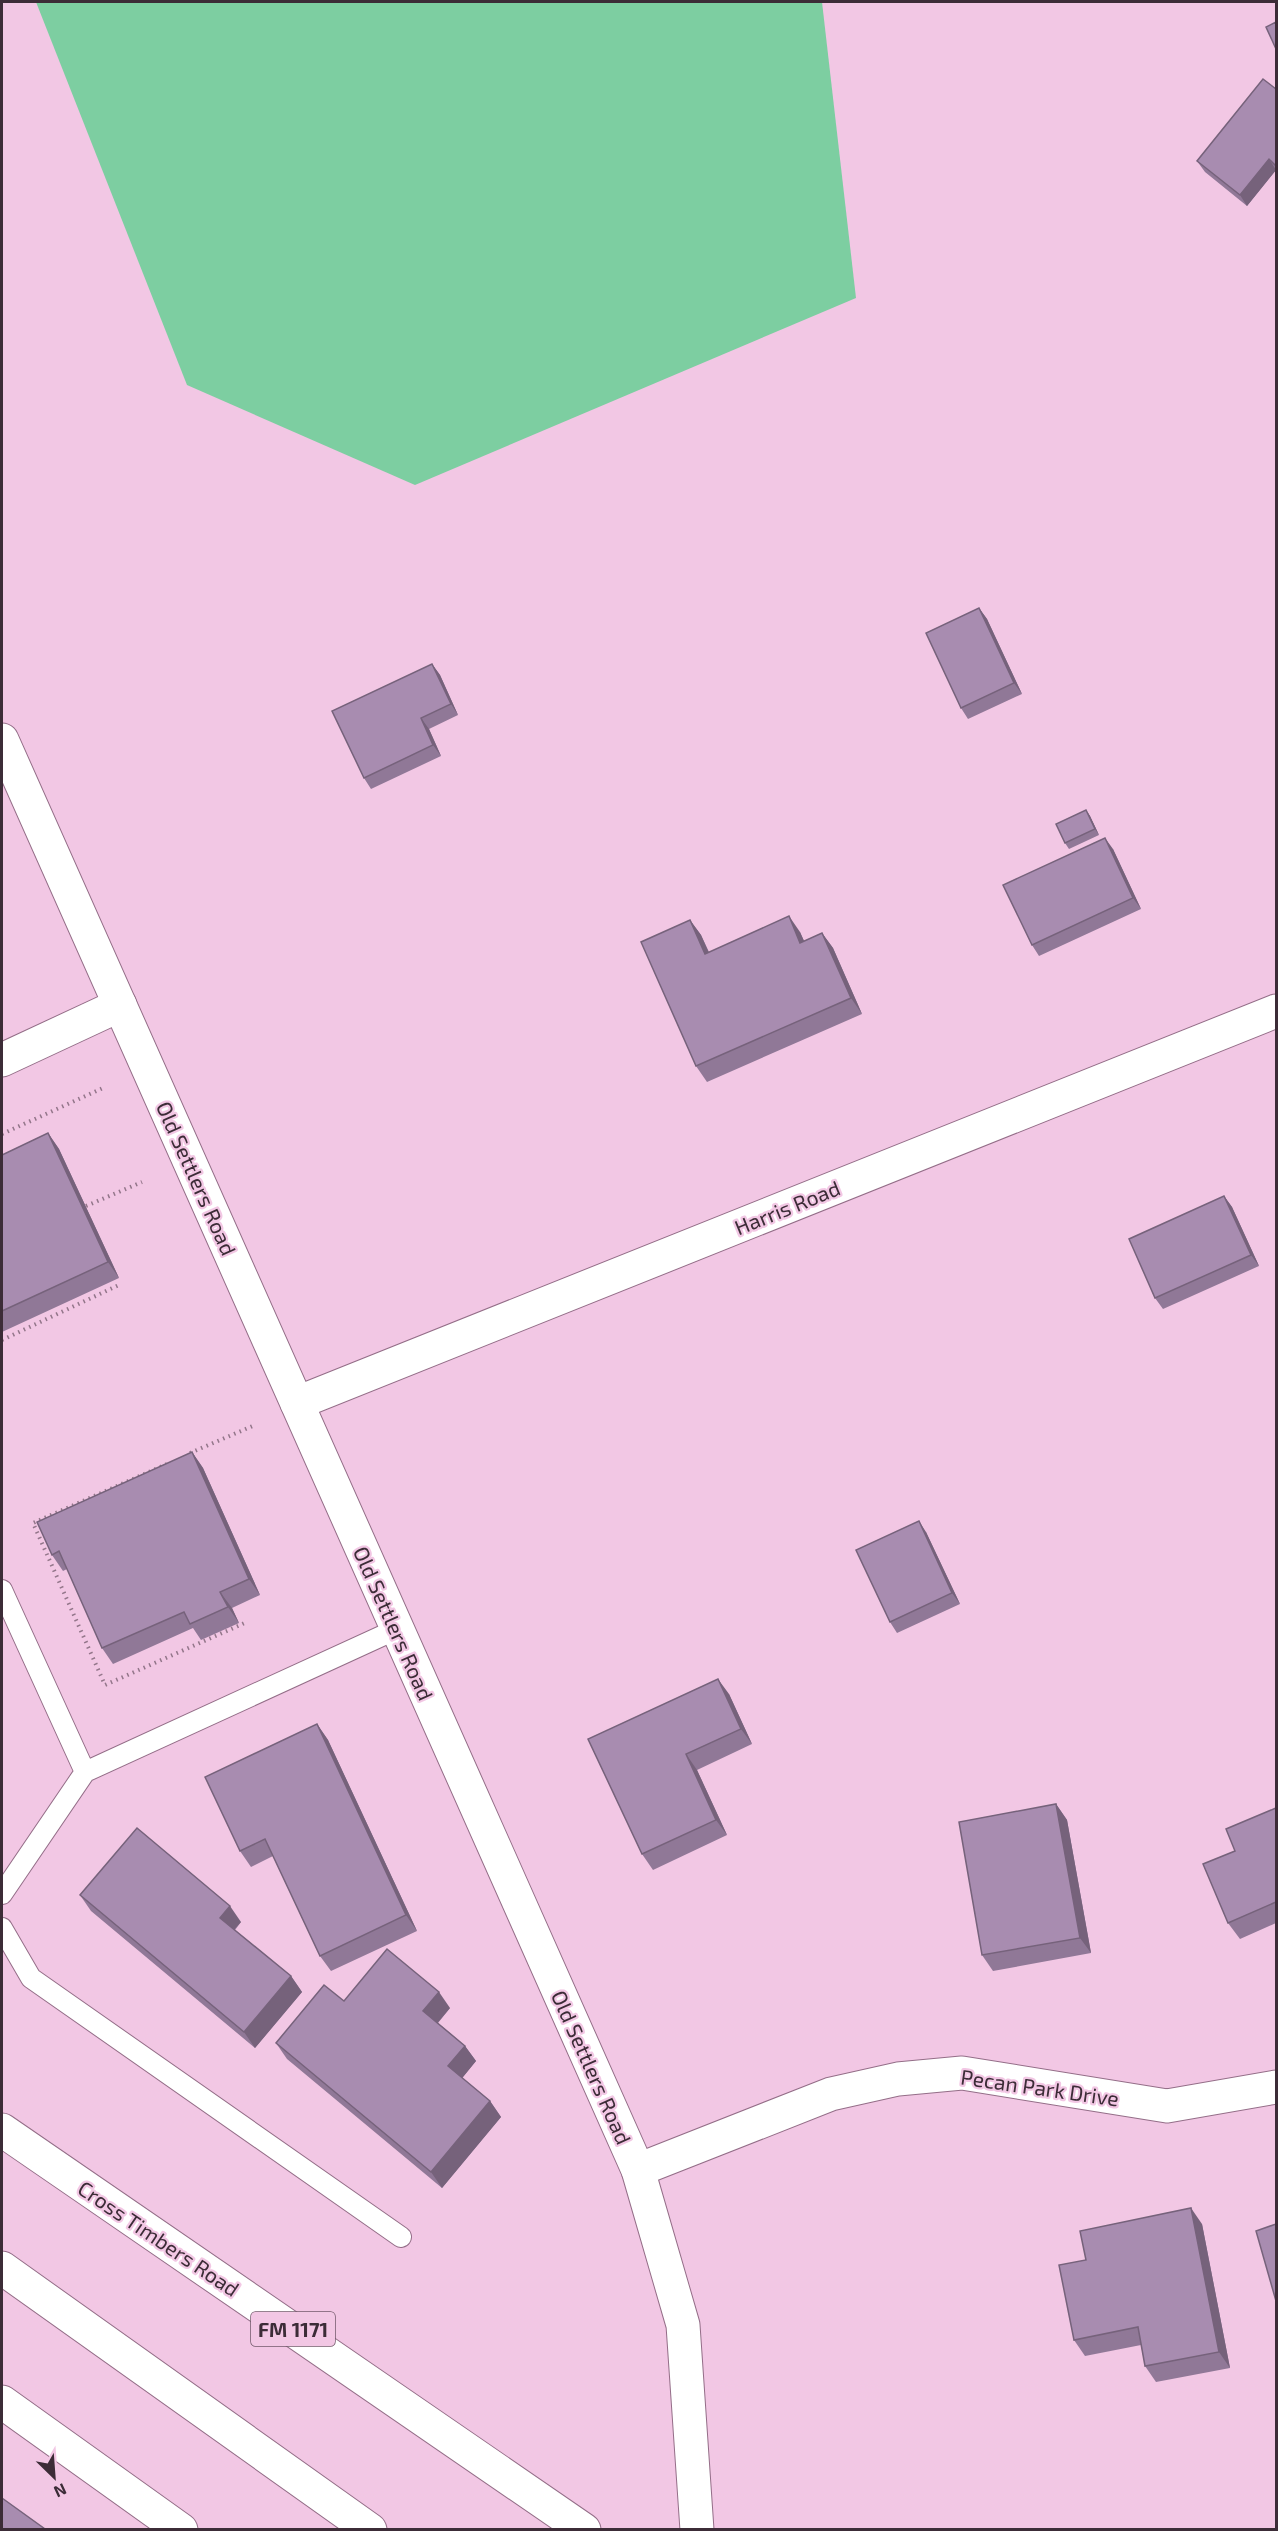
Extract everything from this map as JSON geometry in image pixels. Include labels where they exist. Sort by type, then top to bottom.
[{"type":"main road","name":"Old Settlers Road","points":[[2,740],[638,2170],[683,2325],[698,2529]]},
{"type":"main road","points":[[2,1060],[120,1005]]},
{"type":"main road","name":"Harris Road","points":[[297,1403],[1276,1011]]},
{"type":"main road","name":"Pecan Park Drive","points":[[638,2170],[831,2094],[898,2079],[963,2073],[1167,2106],[1276,2087]]},
{"type":"main road","name":"Cross Timbers Road","points":[[2,2130],[584,2529]]},
{"type":"main road","points":[[2,2268],[370,2529]]},
{"type":"main road","points":[[2,2402],[181,2529]]},
{"type":"lane","points":[[2,1590],[85,1772]]},
{"type":"lane","points":[[2,1894],[85,1772],[397,1629]]},
{"type":"lane","points":[[2,1928],[31,1978],[401,2237]]},
{"type":"path","points":[[2,1134],[103,1088]]},
{"type":"path","points":[[86,1206],[142,1182]]},
{"type":"path","points":[[2,1340],[121,1284]]},
{"type":"path","points":[[181,1457],[255,1425]]},
{"type":"path","points":[[171,1462],[33,1523],[105,1685],[247,1622]]},
{"type":"green space","points":[[36,2],[822,2],[856,298],[415,485],[187,385]]},
{"type":"building","points":[[1276,22],[1276,49],[1266,27]]},
{"type":"building","points":[[1263,79],[1276,89],[1276,166],[1269,159],[1240,195],[1197,161]]},
{"type":"building","points":[[979,608],[1014,683],[961,708],[926,633]]},
{"type":"building","points":[[432,664],[451,704],[421,718],[433,745],[364,778],[332,711]]},
{"type":"building","points":[[1086,810],[1095,829],[1065,843],[1056,824]]},
{"type":"building","points":[[1105,838],[1133,898],[1032,945],[1003,885]]},
{"type":"building","points":[[789,916],[800,943],[822,933],[851,998],[696,1066],[641,942],[690,920],[705,954]]},
{"type":"building","points":[[48,1133],[108,1262],[2,1311],[2,1155]]},
{"type":"building","points":[[1224,1196],[1251,1255],[1155,1298],[1129,1239]]},
{"type":"building","points":[[192,1452],[249,1579],[220,1592],[228,1607],[190,1624],[184,1612],[102,1648],[59,1551],[52,1555],[37,1522]]},
{"type":"building","points":[[919,1521],[952,1593],[890,1622],[856,1550]]},
{"type":"building","points":[[718,1679],[741,1729],[686,1754],[716,1820],[642,1854],[588,1739]]},
{"type":"building","points":[[317,1724],[406,1915],[320,1956],[265,1839],[240,1851],[205,1777]]},
{"type":"building","points":[[1056,1804],[1080,1938],[982,1955],[959,1822]]},
{"type":"building","points":[[1276,1808],[1276,1902],[1228,1923],[1203,1864],[1235,1851],[1226,1829]]},
{"type":"building","points":[[137,1828],[230,1906],[220,1918],[291,1976],[244,2032],[80,1895]]},
{"type":"building","points":[[387,1949],[439,1992],[423,2011],[465,2046],[448,2066],[490,2101],[431,2172],[276,2043],[324,1985],[344,2001]]},
{"type":"building","points":[[1191,2208],[1219,2352],[1145,2366],[1138,2327],[1074,2340],[1059,2265],[1086,2260],[1080,2231]]},
{"type":"building","points":[[1276,2224],[1276,2301],[1256,2231]]},
{"type":"building","points":[[2,2498],[45,2529],[2,2529]]}]
